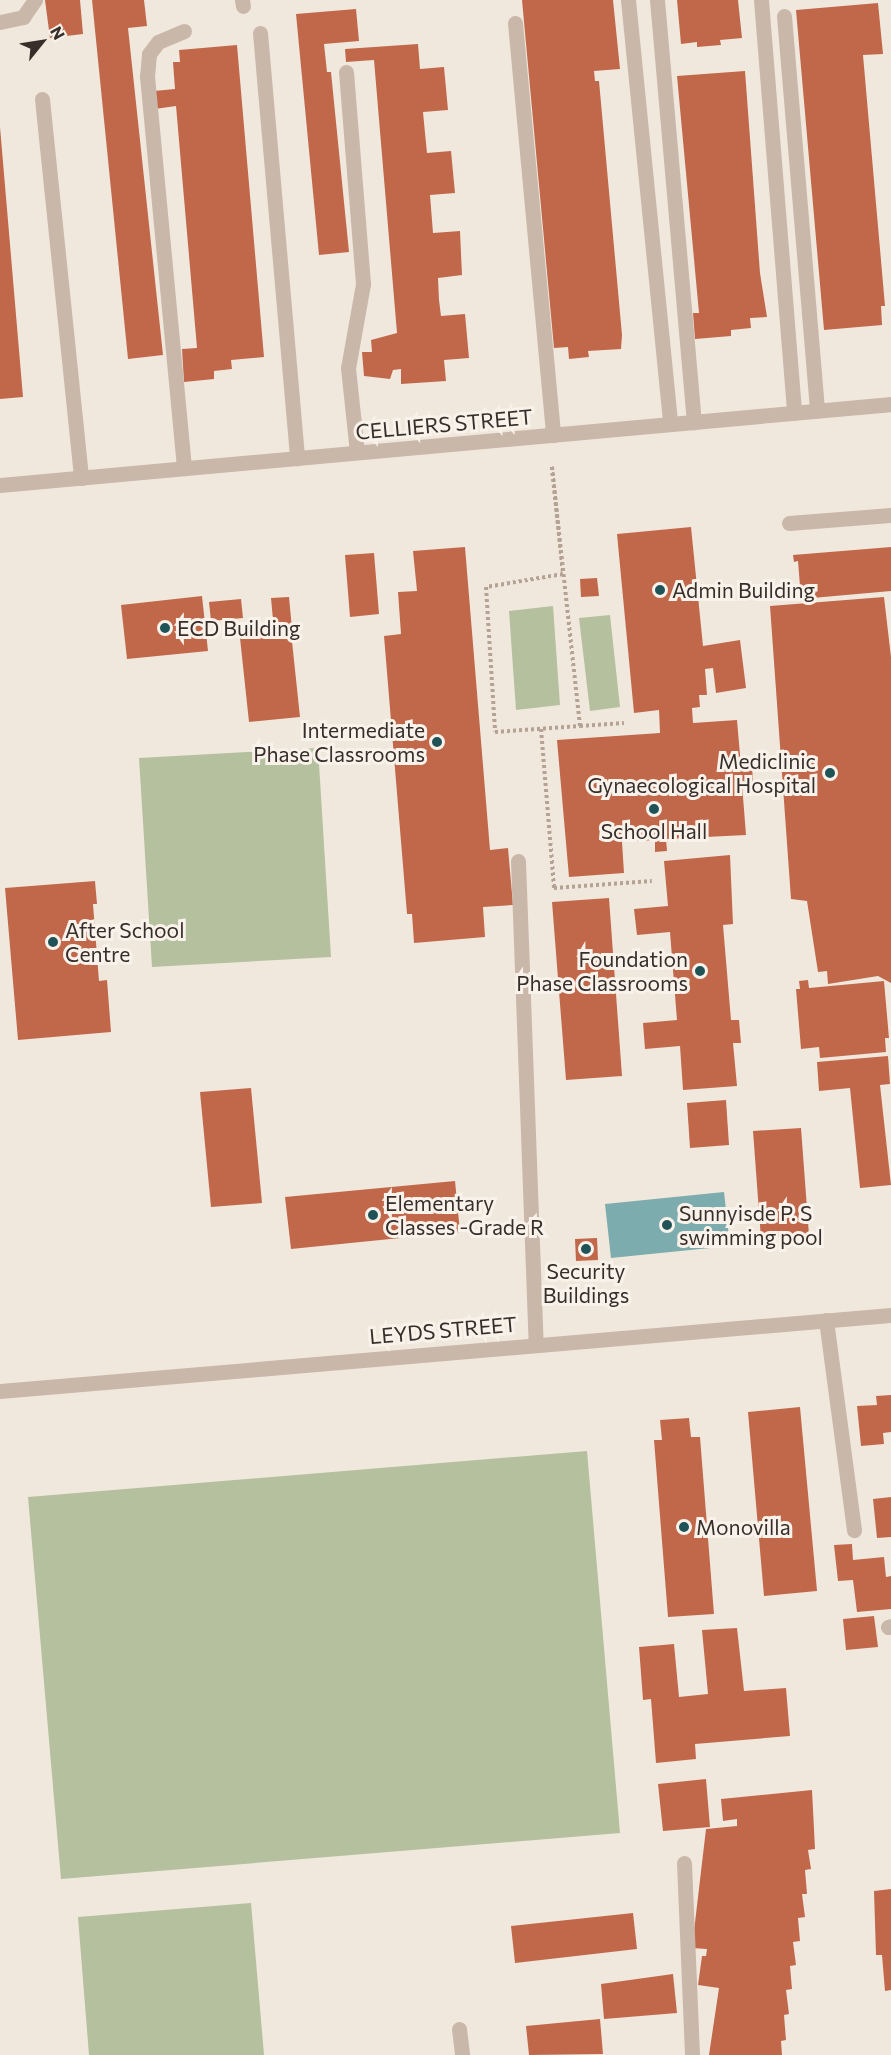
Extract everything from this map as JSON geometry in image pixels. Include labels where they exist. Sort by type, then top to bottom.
[{"type":"street","points":[[0,22],[23,17],[35,0]]},
{"type":"street","points":[[628,0],[670,424]]},
{"type":"street","points":[[657,0],[694,422]]},
{"type":"street","points":[[761,0],[794,413]]},
{"type":"street","points":[[784,16],[817,411]]},
{"type":"street","points":[[515,23],[554,435]]},
{"type":"street","points":[[183,31],[158,42],[149,54],[147,76],[184,468]]},
{"type":"street","points":[[260,33],[297,458]]},
{"type":"street","points":[[346,72],[363,284],[348,368],[357,452]]},
{"type":"street","points":[[42,99],[81,478]]},
{"type":"street","name":"CELLIERS STREET","points":[[0,485],[891,404]]},
{"type":"street","points":[[789,523],[891,515]]},
{"type":"street","points":[[518,861],[536,1343]]},
{"type":"street","name":"LEYDS STREET","points":[[0,1391],[536,1343],[891,1315]]},
{"type":"street","points":[[826,1320],[854,1530]]},
{"type":"street","points":[[684,1863],[692,2055]]},
{"type":"street","points":[[459,2029],[462,2055]]},
{"type":"path","points":[[552,467],[580,726]]},
{"type":"path","points":[[554,479],[563,574],[486,587],[495,732],[624,723]]},
{"type":"path","points":[[541,729],[554,888],[652,881]]},
{"type":"green space","points":[[553,606],[560,705],[516,710],[509,611]]},
{"type":"green space","points":[[610,615],[620,707],[590,711],[579,618]]},
{"type":"green space","points":[[318,748],[331,957],[152,967],[139,758]]},
{"type":"green space","points":[[587,1451],[620,1833],[61,1879],[28,1497]]},
{"type":"green space","points":[[251,1903],[264,2055],[89,2055],[78,1917]]},
{"type":"water","name":"Sunnyisde P. S swimming pool","points":[[724,1192],[730,1246],[611,1258],[605,1204]]},
{"type":"building","points":[[45,0],[80,0],[83,34],[50,38]]},
{"type":"building","points":[[92,0],[144,0],[147,26],[128,28],[163,355],[128,359]]},
{"type":"building","points":[[522,0],[613,0],[620,69],[594,71],[595,81],[599,81],[622,335],[621,349],[588,351],[589,357],[569,359],[568,347],[554,348]]},
{"type":"building","points":[[677,0],[738,0],[742,38],[720,40],[721,45],[697,47],[697,42],[681,44]]},
{"type":"building","points":[[878,3],[883,54],[863,55],[885,306],[881,306],[882,325],[824,330],[796,10]]},
{"type":"building","points":[[356,9],[359,41],[324,44],[327,72],[331,72],[349,252],[319,255],[296,14]]},
{"type":"building","points":[[418,44],[420,69],[444,67],[448,110],[423,112],[427,153],[451,151],[455,193],[430,195],[433,233],[460,231],[462,275],[438,278],[439,300],[441,316],[465,314],[469,358],[444,360],[446,381],[401,384],[401,369],[393,370],[390,379],[364,376],[362,352],[372,352],[371,340],[397,333],[374,60],[346,62],[345,49]]},
{"type":"building","points":[[237,45],[264,357],[231,360],[232,369],[214,371],[214,379],[184,382],[182,349],[197,348],[176,106],[155,109],[154,91],[175,89],[173,62],[180,62],[179,50]]},
{"type":"building","points":[[745,71],[760,273],[767,317],[750,318],[751,328],[731,330],[731,336],[695,339],[693,313],[699,313],[677,76]]},
{"type":"building","points":[[0,127],[23,397],[0,399]]},
{"type":"building","points":[[691,527],[703,646],[740,640],[746,688],[716,693],[713,668],[705,669],[707,695],[699,695],[700,707],[692,708],[693,723],[737,720],[741,766],[752,765],[753,783],[742,784],[746,835],[666,839],[667,851],[655,852],[655,840],[622,842],[624,873],[569,877],[557,740],[660,733],[659,710],[634,713],[617,534]]},
{"type":"building","name":"Intermediate Phase Classrooms","points":[[465,547],[490,850],[508,848],[513,905],[483,907],[485,937],[414,943],[412,914],[407,914],[384,636],[401,634],[398,592],[417,591],[413,551]]},
{"type":"building","points":[[891,547],[891,591],[801,599],[798,561],[794,562],[793,555]]},
{"type":"building","points":[[374,553],[379,614],[350,617],[345,555]]},
{"type":"building","points":[[597,578],[599,596],[581,597],[580,579]]},
{"type":"building","name":"ECD Building","points":[[202,596],[208,651],[127,659],[121,605]]},
{"type":"building","points":[[289,597],[292,629],[274,631],[271,598]]},
{"type":"building","points":[[884,597],[891,657],[891,983],[878,976],[828,984],[827,971],[818,972],[807,901],[791,899],[770,606]]},
{"type":"building","points":[[241,599],[243,618],[211,621],[209,602]]},
{"type":"building","name":"ECD Building","points":[[291,632],[300,717],[249,722],[240,638]]},
{"type":"building","name":"Foundation Phase Classrooms","points":[[730,855],[733,924],[723,925],[731,1020],[739,1020],[741,1043],[733,1043],[737,1086],[683,1090],[680,1046],[645,1049],[643,1023],[677,1020],[670,932],[637,935],[634,909],[668,906],[664,861]]},
{"type":"building","name":"After School Centre","points":[[95,881],[97,904],[93,904],[99,981],[107,980],[111,1032],[18,1040],[5,888]]},
{"type":"building","name":"Foundation Phase Classrooms","points":[[609,898],[622,1076],[566,1080],[552,902]]},
{"type":"building","points":[[808,980],[809,988],[884,981],[889,1038],[885,1038],[886,1052],[820,1058],[819,1047],[801,1049],[796,989],[800,989],[799,981]]},
{"type":"building","points":[[888,1056],[890,1084],[880,1085],[891,1185],[860,1188],[850,1088],[819,1091],[817,1062]]},
{"type":"building","points":[[251,1088],[262,1203],[211,1207],[200,1092]]},
{"type":"building","points":[[726,1100],[729,1145],[690,1148],[687,1103]]},
{"type":"building","points":[[801,1128],[809,1235],[761,1239],[753,1131]]},
{"type":"building","name":"Elementary Classes -Grade R","points":[[455,1181],[460,1232],[291,1249],[285,1197]]},
{"type":"building","name":"Security Buildings","points":[[597,1238],[598,1260],[576,1261],[575,1239]]},
{"type":"building","points":[[891,1395],[891,1432],[883,1433],[884,1444],[861,1446],[857,1406],[877,1405],[876,1396]]},
{"type":"building","points":[[800,1407],[817,1591],[764,1596],[748,1412]]},
{"type":"building","name":"Monovilla","points":[[689,1418],[691,1437],[700,1437],[714,1614],[668,1617],[654,1440],[662,1440],[660,1420]]},
{"type":"building","points":[[891,1497],[891,1537],[877,1538],[873,1499]]},
{"type":"building","points":[[852,1544],[853,1560],[884,1557],[886,1577],[891,1576],[891,1609],[857,1612],[853,1580],[838,1581],[834,1545]]},
{"type":"building","points":[[874,1616],[878,1647],[846,1650],[843,1619]]},
{"type":"building","points":[[737,1628],[744,1691],[786,1688],[790,1736],[695,1744],[696,1759],[656,1763],[651,1699],[643,1700],[639,1647],[674,1644],[679,1697],[708,1694],[702,1630]]},
{"type":"building","points":[[706,1779],[710,1827],[663,1831],[658,1784]]},
{"type":"building","points":[[812,1790],[815,1849],[808,1850],[811,1869],[805,1870],[807,1894],[802,1894],[805,1917],[798,1918],[800,1941],[793,1942],[796,1965],[790,1966],[792,1989],[786,1990],[789,2014],[784,2015],[786,2040],[781,2041],[782,2055],[709,2055],[719,1988],[698,1985],[702,1956],[706,1956],[707,1949],[692,1948],[706,1829],[737,1826],[737,1819],[723,1821],[721,1799]]},
{"type":"building","points":[[891,1889],[891,1990],[885,1991],[882,1955],[876,1955],[874,1891]]},
{"type":"building","points":[[633,1913],[637,1949],[515,1963],[511,1926]]},
{"type":"building","points":[[673,1974],[677,2013],[604,2019],[601,1984]]},
{"type":"building","points":[[600,2019],[603,2054],[529,2055],[526,2026]]},
{"type":"place","name":"Admin Building","points":[[660,590]]},
{"type":"place","name":"ECD Building","points":[[165,628]]},
{"type":"place","name":"Intermediate Phase Classrooms","points":[[437,742]]},
{"type":"place","name":"Mediclinic Gynaecological Hospital","points":[[830,773]]},
{"type":"place","name":"School Hall","points":[[654,809]]},
{"type":"place","name":"After School Centre","points":[[53,942]]},
{"type":"place","name":"Foundation Phase Classrooms","points":[[700,971]]},
{"type":"place","name":"Elementary Classes -Grade R","points":[[373,1215]]},
{"type":"place","name":"Sunnyisde P. S swimming pool","points":[[667,1225]]},
{"type":"place","name":"Security Buildings","points":[[586,1249]]},
{"type":"place","name":"Monovilla","points":[[684,1527]]}]
